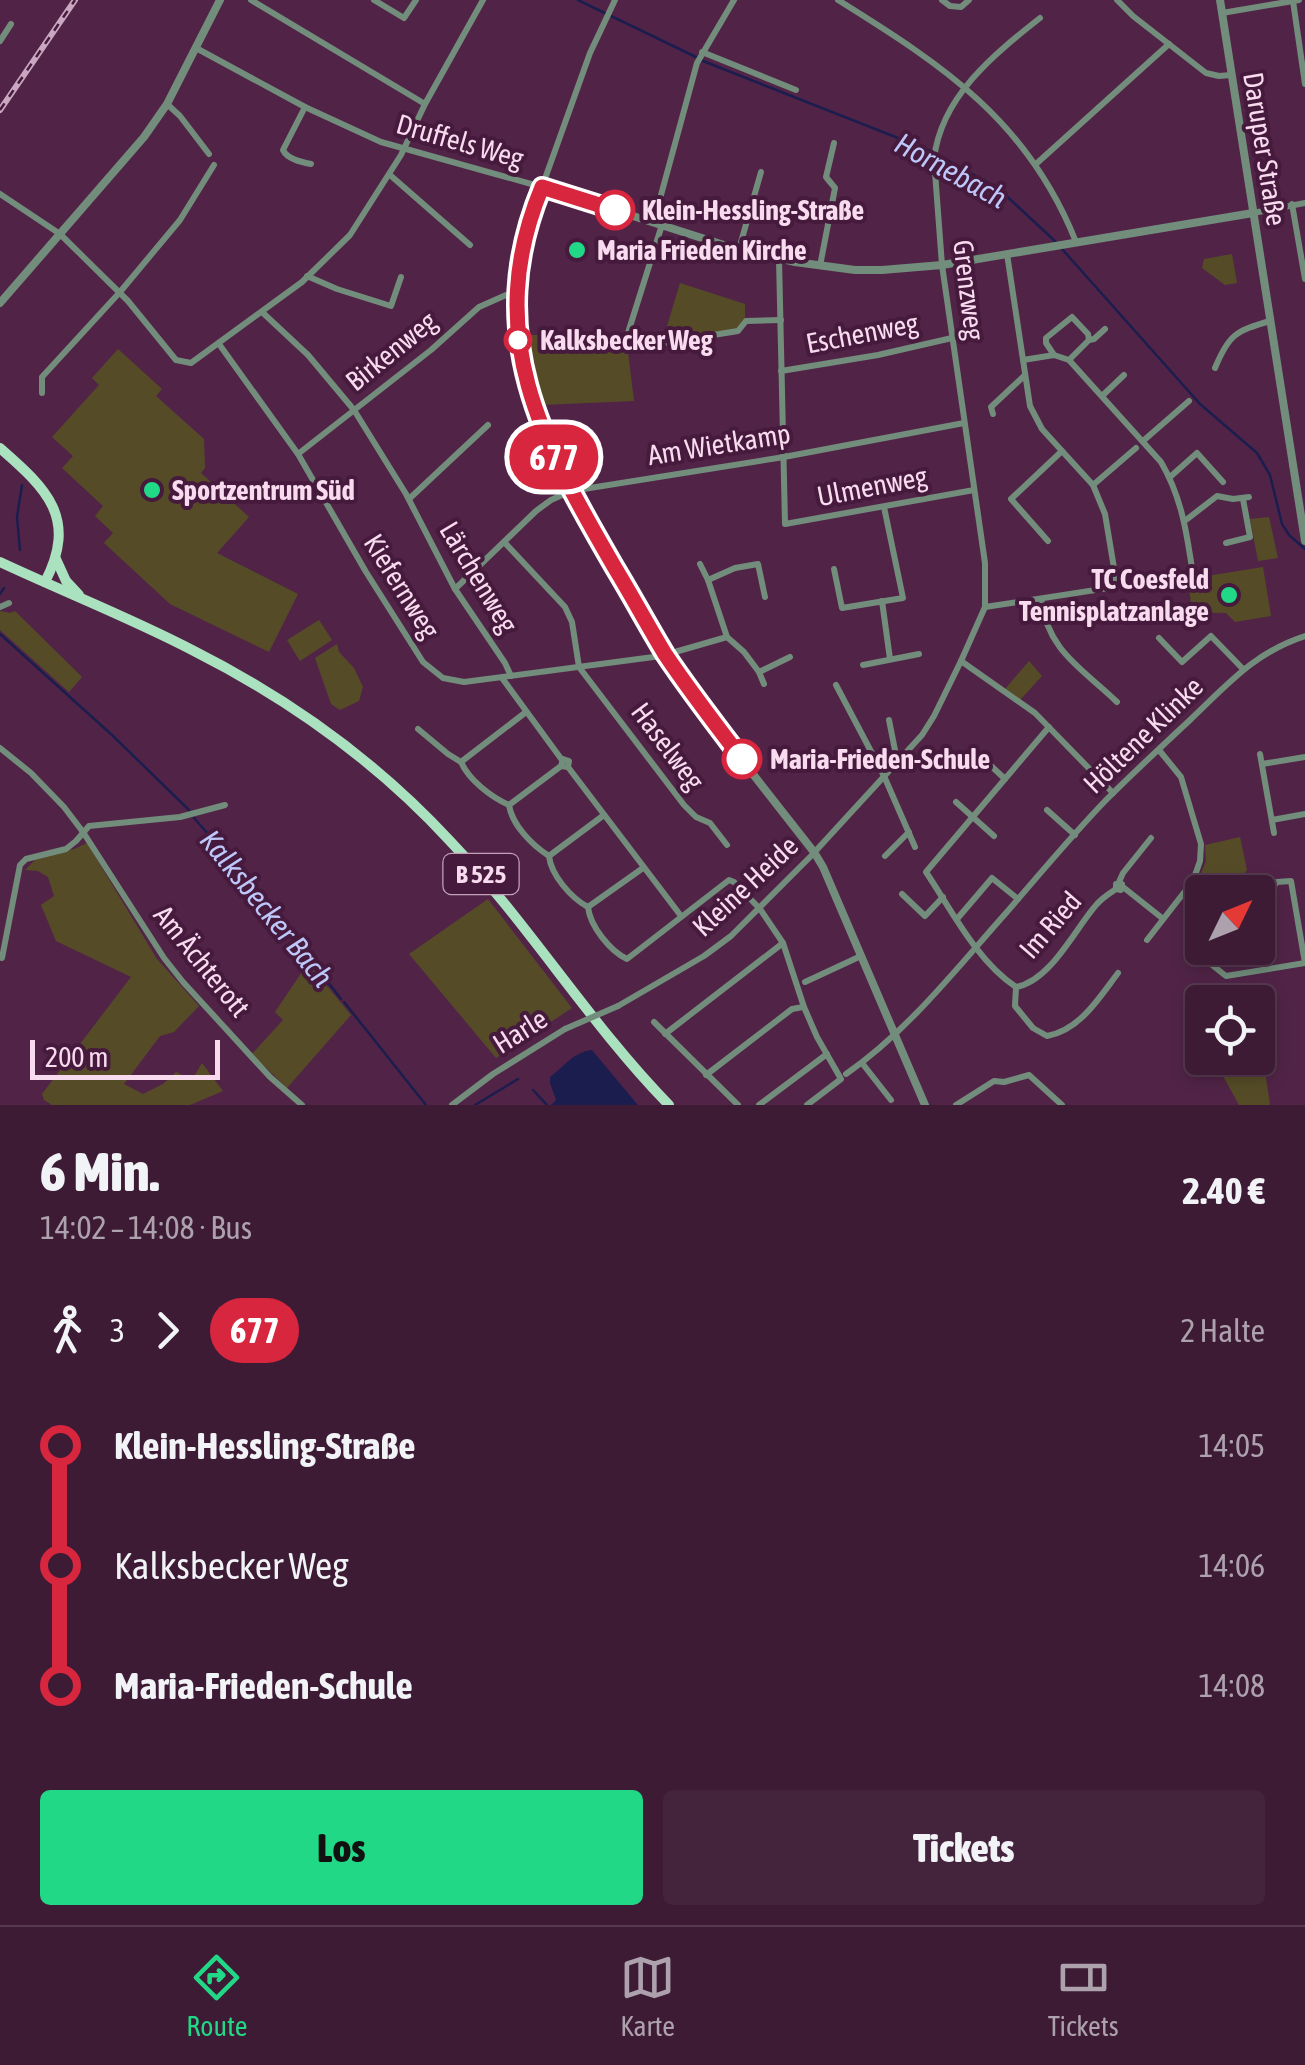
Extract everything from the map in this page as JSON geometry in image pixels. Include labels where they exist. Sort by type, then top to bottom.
[{"type":"main road","points":[[0,448],[40,484],[51,500],[59,526],[56,558],[44,582]]},
{"type":"main road","points":[[56,558],[66,581],[85,600]]},
{"type":"main road","name":"B 525","points":[[0,562],[165,636],[238,675],[311,721],[371,767],[486,879],[600,1028],[669,1105]]},
{"type":"street","points":[[0,303],[144,137],[167,104],[220,0]]},
{"type":"street","points":[[251,0],[425,104]]},
{"type":"street","points":[[374,0],[404,18],[416,0]]},
{"type":"street","points":[[0,194],[60,234],[120,292],[176,360],[187,364],[262,312],[350,235],[404,150],[483,0]]},
{"type":"street","points":[[734,0],[697,63],[657,207],[655,217],[661,228],[627,336],[634,348],[738,331],[746,322],[781,320]]},
{"type":"street","points":[[838,0],[965,86],[1009,130],[1036,164],[1064,213],[1071,243]]},
{"type":"street","points":[[942,0],[956,8],[970,0]]},
{"type":"street","points":[[1117,0],[1206,73],[1230,75]]},
{"type":"street","name":"Daruper Straße","points":[[1220,0],[1305,541]]},
{"type":"street","points":[[1222,13],[1296,0],[1305,84]]},
{"type":"street","points":[[613,4],[566,116],[521,261],[517,334],[529,390],[544,435],[571,491],[666,654],[814,852],[925,1105]]},
{"type":"street","name":"Grenzweg","points":[[985,607],[985,563],[942,265],[935,146],[949,108],[965,86],[1040,18]]},
{"type":"street","points":[[0,41],[11,24]]},
{"type":"street","points":[[1036,164],[1169,44]]},
{"type":"street","name":"Druffels Weg","points":[[196,48],[305,107],[381,142],[739,249],[820,266],[882,270],[942,265],[1253,213]]},
{"type":"street","points":[[702,52],[796,90]]},
{"type":"street","points":[[167,104],[209,154]]},
{"type":"street","points":[[305,107],[283,151],[299,162],[311,164]]},
{"type":"street","points":[[820,266],[834,188],[826,177],[834,143]]},
{"type":"street","points":[[42,393],[42,377],[180,220],[214,165]]},
{"type":"street","points":[[739,249],[760,172]]},
{"type":"street","points":[[390,174],[470,244]]},
{"type":"street","points":[[1253,213],[1305,203]]},
{"type":"street","points":[[1292,204],[1305,279]]},
{"type":"street","points":[[1007,254],[1030,406],[1035,418],[1094,485],[1105,514],[1117,586]]},
{"type":"street","points":[[779,259],[784,458]]},
{"type":"street","points":[[307,276],[392,306],[402,277]]},
{"type":"street","name":"Birkenweg","points":[[298,454],[479,307],[517,294]]},
{"type":"street","name":"Lärchenweg","points":[[262,312],[308,355],[354,410],[408,499],[456,590],[505,663],[507,677],[526,712],[681,916]]},
{"type":"street","points":[[1054,355],[1045,340],[1069,318],[1088,334],[1089,340]]},
{"type":"street","points":[[1215,368],[1238,332],[1270,321]]},
{"type":"street","points":[[1069,360],[1105,330]]},
{"type":"street","name":"Eschenweg","points":[[781,371],[952,338]]},
{"type":"street","name":"Kiefernweg","points":[[218,344],[298,454],[423,662],[443,678],[464,682],[507,677]]},
{"type":"street","points":[[985,607],[1193,575],[1186,520],[1161,462],[1069,360],[1054,355],[1023,360]]},
{"type":"street","points":[[993,414],[991,407],[1024,375]]},
{"type":"street","points":[[1102,396],[1124,375]]},
{"type":"street","points":[[1143,441],[1190,401]]},
{"type":"street","name":"Am Wietkamp","points":[[456,590],[536,511],[571,491],[784,458],[964,423]]},
{"type":"street","points":[[408,499],[488,424]]},
{"type":"street","points":[[1094,485],[1136,448]]},
{"type":"street","points":[[1048,541],[1010,499],[1062,451]]},
{"type":"street","points":[[1170,477],[1197,454],[1223,482]]},
{"type":"street","name":"Ulmenweg","points":[[784,458],[785,524],[974,490]]},
{"type":"street","points":[[1186,520],[1217,496],[1246,498],[1250,537],[1226,542]]},
{"type":"street","points":[[834,569],[842,608],[903,598],[884,508]]},
{"type":"street","points":[[505,543],[565,607],[572,622],[579,667]]},
{"type":"street","points":[[700,564],[727,637],[744,652],[764,684]]},
{"type":"street","points":[[708,580],[735,568],[758,564],[765,597]]},
{"type":"street","points":[[1041,599],[1043,617],[1059,648],[1117,702]]},
{"type":"street","points":[[882,601],[890,660]]},
{"type":"street","points":[[0,607],[8,603]]},
{"type":"street","name":"Kleine Heide","points":[[618,1006],[731,936],[898,762],[934,716],[985,607]]},
{"type":"street","name":"Höltene Klinke","points":[[1160,638],[1182,662],[1212,636],[1243,669]]},
{"type":"street","name":"Höltene Klinke","points":[[846,1074],[893,1039],[1113,793],[1158,750],[1243,669],[1277,646],[1305,636]]},
{"type":"street","points":[[507,677],[666,654],[727,637]]},
{"type":"street","points":[[863,665],[919,654]]},
{"type":"street","points":[[759,672],[790,657]]},
{"type":"street","points":[[961,661],[1049,726],[1113,793]]},
{"type":"street","name":"Haselweg","points":[[579,667],[684,805],[696,817],[710,823],[726,845]]},
{"type":"street","points":[[836,686],[884,776],[915,847]]},
{"type":"street","points":[[461,762],[526,712]]},
{"type":"street","points":[[889,720],[898,762]]},
{"type":"street","points":[[902,894],[925,916],[942,897],[926,872],[1049,726]]},
{"type":"street","points":[[418,729],[461,762],[463,769],[496,800],[509,805]]},
{"type":"street","name":"Am Ächterott","points":[[0,748],[64,807],[164,958],[270,1077],[302,1105]]},
{"type":"street","points":[[1147,940],[1193,881],[1201,853],[1181,777],[1158,750]]},
{"type":"street","points":[[1260,754],[1274,833]]},
{"type":"street","points":[[1262,764],[1305,756]]},
{"type":"street","points":[[988,763],[1005,778]]},
{"type":"street","points":[[509,805],[564,764]]},
{"type":"street","points":[[956,802],[994,836]]},
{"type":"street","points":[[2,958],[20,865],[26,860],[66,849],[89,826],[180,817],[225,804]]},
{"type":"street","points":[[509,805],[511,815],[536,848],[548,856],[550,866],[569,891],[588,907]]},
{"type":"street","points":[[1047,810],[1076,835]]},
{"type":"street","points":[[1272,820],[1305,814]]},
{"type":"street","points":[[548,856],[604,815]]},
{"type":"street","points":[[885,856],[909,832]]},
{"type":"street","name":"Im Ried","points":[[942,897],[976,947],[1006,981],[1016,987],[1024,986],[1044,970],[1097,904],[1119,886],[1123,873],[1151,838]]},
{"type":"street","points":[[588,907],[642,868]]},
{"type":"street","points":[[957,918],[992,878],[1018,899]]},
{"type":"street","points":[[588,907],[589,917],[616,954],[627,958],[729,880],[734,882],[760,908],[783,944],[804,1007],[841,1079],[808,1105]]},
{"type":"street","points":[[1212,965],[1226,976],[1305,963],[1291,880],[1275,885]]},
{"type":"street","name":"Im Ried","points":[[1119,886],[1162,918]]},
{"type":"street","points":[[665,1034],[783,944]]},
{"type":"street","points":[[804,982],[861,956]]},
{"type":"street","name":"Im Ried","points":[[1016,987],[1016,1006],[1033,1028],[1048,1036],[1066,1032],[1076,1024],[1118,974]]},
{"type":"street","name":"Harle","points":[[452,1105],[565,1029],[618,1006]]},
{"type":"street","points":[[706,1075],[792,1009],[804,1007]]},
{"type":"street","points":[[654,1022],[738,1105]]},
{"type":"street","points":[[760,1105],[827,1054]]},
{"type":"street","points":[[862,1063],[891,1100]]},
{"type":"street","points":[[956,1105],[994,1081],[1029,1075],[1062,1105]]},
{"type":"shaded area","points":[[1232,254],[1237,283],[1225,285],[1202,268],[1204,259]]},
{"type":"shaded area","points":[[680,283],[745,304],[745,321],[738,330],[662,343]]},
{"type":"shaded area","points":[[527,335],[564,335],[627,344],[634,401],[541,405]]},
{"type":"shaded area","name":"Sportzentrum Süd","points":[[118,349],[162,389],[156,396],[204,439],[205,468],[201,473],[249,517],[217,553],[298,594],[269,652],[170,604],[104,543],[113,533],[95,516],[103,506],[62,468],[73,456],[52,437],[99,385],[92,378]]},
{"type":"shaded area","points":[[1269,517],[1278,558],[1258,561],[1250,519]]},
{"type":"shaded area","name":"TC Coesfeld Tennisplatzanlage","points":[[1263,567],[1271,616],[1235,622],[1226,613],[1192,612],[1188,579]]},
{"type":"shaded area","points":[[0,611],[15,611],[82,677],[69,692],[0,630]]},
{"type":"shaded area","points":[[319,620],[332,640],[300,661],[287,640]]},
{"type":"shaded area","points":[[337,644],[363,687],[359,701],[340,710],[331,704],[315,658]]},
{"type":"shaded area","points":[[1029,661],[1042,676],[1020,700],[1005,689]]},
{"type":"shaded area","points":[[1240,837],[1247,870],[1243,875],[1200,875],[1206,861],[1205,845]]},
{"type":"shaded area","points":[[87,843],[157,959],[199,1006],[174,1032],[160,1036],[124,1084],[143,1094],[176,1072],[192,1080],[202,1063],[223,1091],[190,1105],[52,1105],[44,1100],[42,1094],[131,977],[56,941],[41,905],[54,896],[48,877],[25,870],[39,856]]},
{"type":"shaded area","points":[[488,899],[572,1008],[496,1058],[409,954]]},
{"type":"shaded area","points":[[308,963],[351,1015],[287,1088],[252,1054],[283,1020],[275,1012]]},
{"type":"shaded area","points":[[592,1050],[638,1105],[551,1105],[556,1100],[550,1077],[574,1057]]},
{"type":"shaded area","points":[[1222,1075],[1266,1075],[1270,1105],[1239,1105]]},
{"type":"waterway","name":"Hornebach","points":[[578,0],[696,57]]},
{"type":"waterway","name":"Hornebach","points":[[703,61],[931,151],[999,189],[1057,243]]},
{"type":"waterway","name":"Hornebach","points":[[1062,249],[1200,404],[1257,453],[1270,475],[1282,524],[1305,549]]},
{"type":"waterway","points":[[20,550],[17,517],[22,485]]},
{"type":"waterway","points":[[0,594],[4,588]]},
{"type":"waterway","name":"Kalksbecker Bach","points":[[0,634],[189,810]]},
{"type":"waterway","name":"Kalksbecker Bach","points":[[194,818],[249,880],[341,999]]},
{"type":"waterway","name":"Kalksbecker Bach","points":[[344,1002],[426,1105]]},
{"type":"waterway","name":"Kalksbecker Bach","points":[[475,1105],[518,1079]]},
{"type":"waterway","name":"Kalksbecker Bach","points":[[533,1090],[547,1105]]},
{"type":"railway","points":[[0,110],[75,0]]},
{"type":"bus line","name":"677","points":[[615,210],[542,187],[540,190],[521,261],[517,294],[522,361],[535,413],[581,509],[666,654],[742,759]]},
{"type":"place","name":"Klein-Hessling-Straße","points":[[615,210]]},
{"type":"place","name":"Maria Frieden Kirche","points":[[577,250]]},
{"type":"place","name":"Kalksbecker Weg","points":[[518,340]]},
{"type":"place","name":"Sportzentrum Süd","points":[[152,490]]},
{"type":"place","name":"TC Coesfeld Tennisplatzanlage","points":[[1229,595]]},
{"type":"place","name":"Maria-Frieden-Schule","points":[[742,759]]}]
